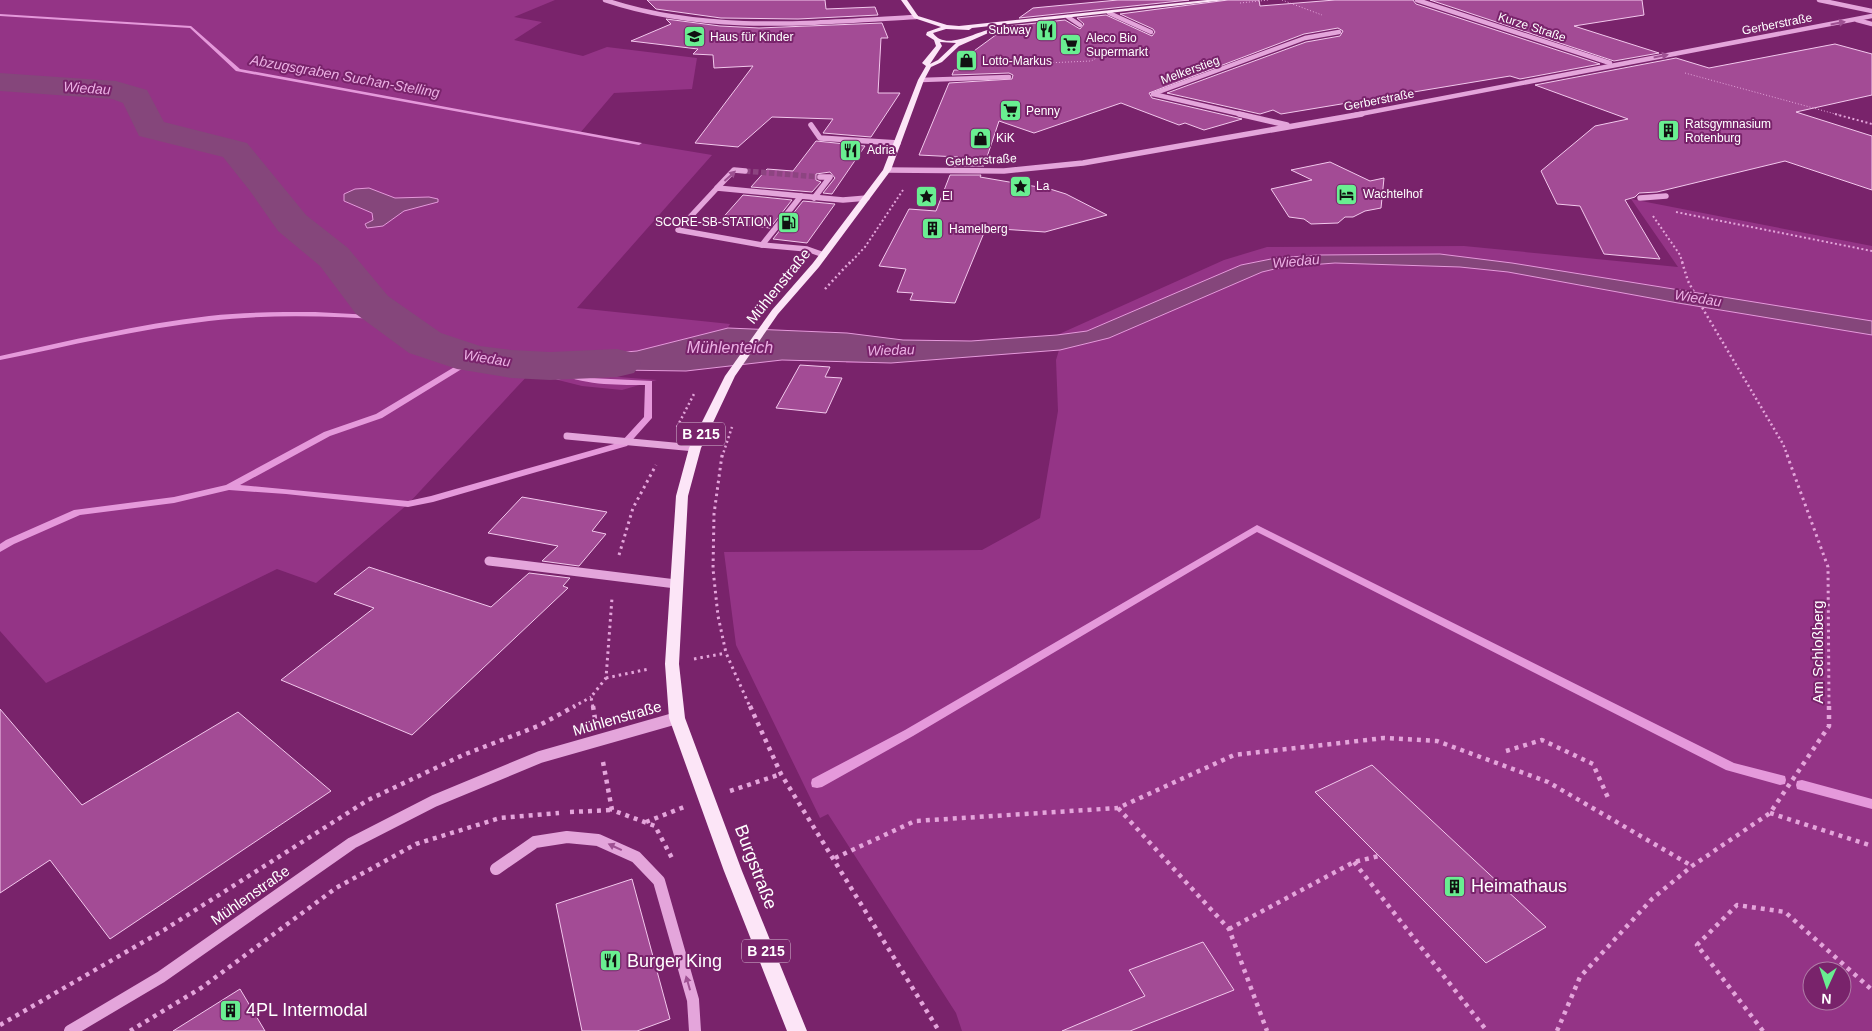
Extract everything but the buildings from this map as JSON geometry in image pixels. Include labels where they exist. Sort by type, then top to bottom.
[{"type":"main road","points":[[904,0],[916,17],[953,27]]},
{"type":"main road","points":[[930,32],[953,27],[1223,0]]},
{"type":"main road","points":[[916,17],[913,21],[930,32],[930,36],[967,40]]},
{"type":"main road","name":"Mühlenstraße","points":[[677,718],[672,664],[682,496],[694,448],[730,376],[775,312],[824,255],[887,170],[921,80],[929,66],[936,64],[944,58],[958,43],[979,34],[991,30],[1067,17]]},
{"type":"main road","points":[[961,27],[973,29],[979,34]]},
{"type":"main road","name":"Mühlenstraße","points":[[929,66],[925,64],[939,46],[936,38]]},
{"type":"main road","name":"Burgstraße","points":[[677,718],[734,871],[797,1031]]},
{"type":"street","points":[[605,0],[650,14],[736,23],[916,17]]},
{"type":"street","name":"Kurze Straße","points":[[1417,0],[1613,64]]},
{"type":"street","points":[[1819,0],[1872,11]]},
{"type":"street","points":[[1109,12],[1151,32]]},
{"type":"street","name":"Gerberstraße","points":[[887,170],[940,172],[1004,171],[1083,163],[1290,126],[1872,16]]},
{"type":"street","points":[[1067,17],[1080,25]]},
{"type":"street","points":[[1854,20],[1872,24]]},
{"type":"street","name":"Melkerstieg","points":[[1290,126],[1153,94],[1305,38],[1339,32]]},
{"type":"street","points":[[921,80],[1009,77]]},
{"type":"street","points":[[811,125],[820,138],[898,143]]},
{"type":"street","points":[[745,171],[734,170],[678,230],[762,244],[807,249],[824,255]]},
{"type":"street","points":[[814,198],[830,177],[820,177]]},
{"type":"street","points":[[717,188],[843,200],[867,198]]},
{"type":"street","points":[[762,244],[801,196]]},
{"type":"street","points":[[1640,198],[1666,196]]},
{"type":"street","points":[[567,436],[694,448]]},
{"type":"street","points":[[489,562],[676,584]]},
{"type":"street","name":"Mühlenstraße","points":[[70,1031],[161,977],[352,843],[434,801],[540,758],[677,718]]},
{"type":"street","points":[[496,869],[535,842],[568,837],[598,840],[636,857],[658,880],[693,1000],[694,1031]]},
{"type":"path","points":[[1018,65],[1091,61],[1095,59],[1097,52]]},
{"type":"path","points":[[1686,73],[1872,124]]},
{"type":"path","points":[[1674,212],[1872,251]]},
{"type":"path","name":"Am Schloßberg","points":[[1557,1031],[1580,977],[1652,899],[1692,866],[1770,813],[1829,726],[1828,568],[1783,444],[1703,310],[1688,281],[1680,255],[1652,214]]},
{"type":"path","points":[[600,740],[591,698],[606,678],[613,578],[628,519],[644,483],[669,446],[685,410],[700,385]]},
{"type":"path","points":[[733,423],[721,459],[714,514],[713,569],[718,616],[726,653],[782,774],[939,1031]]},
{"type":"path","points":[[835,858],[915,821],[1118,808],[1234,755],[1384,738],[1437,741],[1548,782],[1692,866]]},
{"type":"path","points":[[1506,751],[1542,740],[1593,764],[1609,800]]},
{"type":"path","points":[[1118,808],[1229,929],[1268,1031]]},
{"type":"path","points":[[130,1031],[201,988],[336,888],[416,844],[500,818],[612,810]]},
{"type":"path","points":[[1770,813],[1872,846]]},
{"type":"path","points":[[1229,929],[1354,862],[1379,856]]},
{"type":"path","points":[[1354,862],[1487,1031]]},
{"type":"path","points":[[1763,1031],[1697,945],[1738,905],[1785,912],[1872,990]]},
{"type":"shaded area","points":[[0,0],[555,0],[514,17],[542,22],[514,40],[583,56],[607,47],[697,58],[692,89],[614,93],[580,133],[712,155],[577,308],[730,324],[703,369],[686,371],[616,370],[580,374],[657,380],[622,390],[582,386],[530,373],[408,504],[316,583],[277,569],[46,683],[0,631]]},
{"type":"shaded area","points":[[1631,199],[1872,246],[1872,1031],[962,1031],[956,1013],[828,814],[820,818],[736,645],[724,552],[982,550],[1040,518],[1058,411],[1056,360],[1059,350],[891,363],[846,363],[847,333],[903,340],[971,341],[1057,335],[1224,260],[1267,247],[1464,246],[1678,267]]},
{"type":"water","points":[[369,188],[395,198],[429,197],[438,199],[438,202],[404,211],[383,226],[367,228],[365,224],[373,220],[372,213],[344,201],[344,194],[355,189]]},
{"type":"water","name":"Mühlenteich","points":[[1440,254],[1512,263],[1872,321],[1872,335],[1678,303],[1508,272],[1460,267],[1335,263],[1283,267],[1262,272],[1109,338],[1060,350],[891,363],[782,360],[686,371],[616,370],[558,379],[530,373],[548,354],[593,355],[637,351],[728,328],[847,333],[903,340],[971,341],[1057,335],[1087,331],[1241,265],[1276,258],[1318,255]]},
{"type":"waterway","name":"Abzugsgraben Suchan-Stelling","points":[[0,15],[191,27],[238,70],[639,143]]},
{"type":"waterway","name":"Wiedau","points":[[0,82],[116,90],[136,97],[151,129],[235,150],[263,183],[292,223],[334,257],[372,305],[425,343],[474,359],[511,364],[550,366],[617,363]]},
{"type":"waterway","points":[[0,358],[179,322],[239,316],[296,314],[391,318]]},
{"type":"waterway","points":[[229,487],[327,434],[379,416],[474,359]]},
{"type":"waterway","points":[[229,487],[408,504],[433,499],[624,444],[648,418],[649,383],[590,380],[568,375],[557,370]]},
{"type":"waterway","points":[[0,549],[10,542],[78,512],[174,500],[229,487]]},
{"type":"waterway","points":[[817,783],[909,733],[1257,528],[1731,767],[1780,780]]},
{"type":"waterway","points":[[1802,785],[1872,804]]},
{"type":"tunnel","points":[[745,171],[820,177]]},
{"type":"place","name":"Subway","points":[[1047,30]]},
{"type":"place","name":"Haus für Kinder","points":[[694,37]]},
{"type":"place","name":"Aleco Bio Supermarkt","points":[[1070,45]]},
{"type":"place","name":"Lotto-Markus","points":[[966,61]]},
{"type":"place","name":"Penny","points":[[1010,111]]},
{"type":"place","name":"Ratsgymnasium Rotenburg","points":[[1669,131]]},
{"type":"place","name":"KiK","points":[[980,138]]},
{"type":"place","name":"Adria","points":[[851,150]]},
{"type":"place","name":"La","points":[[1020,186]]},
{"type":"place","name":"Wachtelhof","points":[[1347,194]]},
{"type":"place","name":"El","points":[[926,196]]},
{"type":"place","name":"SCORE-SB-STATION","points":[[788,222]]},
{"type":"place","name":"Hamelberg","points":[[933,229]]},
{"type":"place","name":"Heimathaus","points":[[1455,886]]},
{"type":"place","name":"Burger King","points":[[611,961]]},
{"type":"place","name":"4PL Intermodal","points":[[230,1010]]}]
